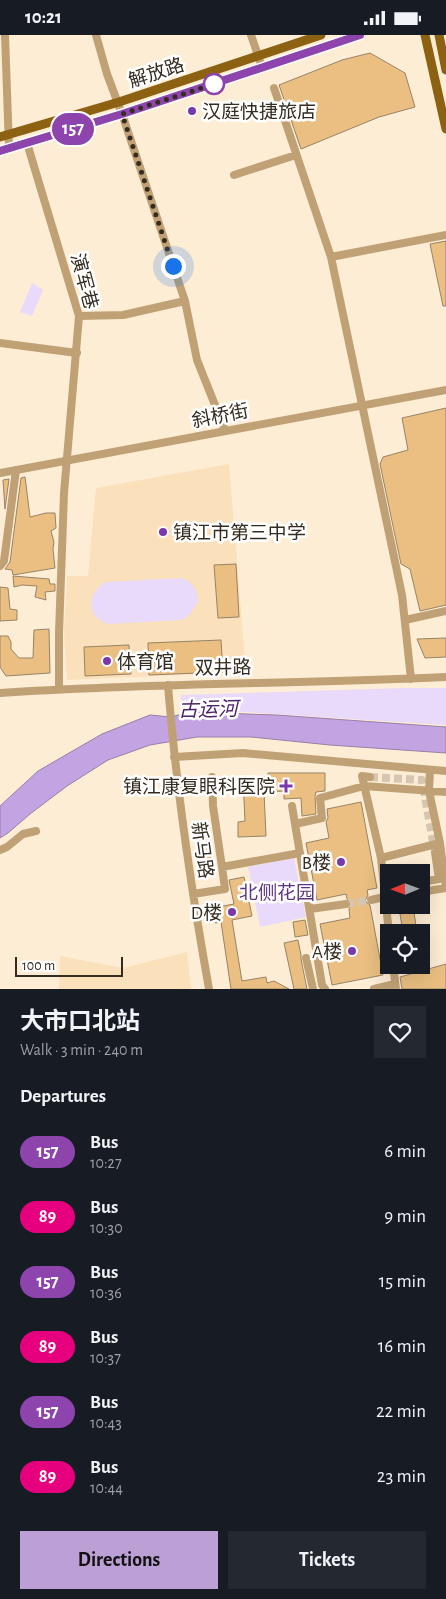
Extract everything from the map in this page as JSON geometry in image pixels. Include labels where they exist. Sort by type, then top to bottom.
[{"type":"main road","name":"解放路","points":[[4,135],[117,102],[320,35]]},
{"type":"main road","name":"解放路","points":[[0,151],[122,114],[360,35]]},
{"type":"main road","points":[[425,35],[446,129]]},
{"type":"main road","points":[[439,35],[446,70]]},
{"type":"street","points":[[5,35],[4,135],[9,147]]},
{"type":"street","points":[[96,35],[185,301],[197,360],[225,430]]},
{"type":"street","points":[[251,35],[262,67]]},
{"type":"street","points":[[274,88],[331,257],[402,595],[411,679]]},
{"type":"street","name":"演军巷","points":[[27,143],[79,316],[64,493],[59,689]]},
{"type":"street","points":[[234,175],[296,155]]},
{"type":"street","points":[[331,257],[446,235]]},
{"type":"street","points":[[79,316],[123,315],[185,301]]},
{"type":"street","points":[[0,343],[77,353]]},
{"type":"street","name":"斜桥街","points":[[0,473],[446,390]]},
{"type":"street","points":[[0,566],[4,561],[16,469]]},
{"type":"street","points":[[405,619],[446,611]]},
{"type":"street","name":"双井路","points":[[0,693],[168,685],[446,677]]},
{"type":"street","name":"新马路","points":[[168,685],[174,757],[193,894],[209,989]]},
{"type":"street","points":[[174,757],[243,753],[446,771]]},
{"type":"street","points":[[430,770],[429,791],[440,843],[446,888],[430,891]]},
{"type":"street","points":[[370,777],[362,776],[382,864]]},
{"type":"street","points":[[193,894],[225,889],[213,806],[212,777]]},
{"type":"street","points":[[296,824],[322,818],[320,798],[364,786],[446,792]]},
{"type":"street","points":[[292,806],[322,985],[326,989]]},
{"type":"street","points":[[0,850],[8,847],[23,834],[36,831]]},
{"type":"street","points":[[381,858],[440,843]]},
{"type":"street","points":[[222,867],[300,853]]},
{"type":"street","points":[[430,881],[439,879],[435,853]]},
{"type":"street","points":[[371,900],[380,898]]},
{"type":"street","points":[[310,909],[346,904]]},
{"type":"street","points":[[320,948],[326,989]]},
{"type":"street","points":[[306,958],[313,989]]},
{"type":"street","points":[[374,989],[396,986]]},
{"type":"shaded area","name":"镇江市第三中学","points":[[229,464],[246,672],[67,680],[64,632],[67,576],[88,576],[96,488]]},
{"type":"shaded area","points":[[189,712],[276,715],[446,727],[446,753],[330,745],[251,737],[197,737],[150,745],[108,760],[67,786],[0,838],[0,806],[38,771],[102,734],[150,715],[171,717]]},
{"type":"shaded area","points":[[187,952],[191,989],[59,989],[60,956],[123,968]]},
{"type":"green space","points":[[32,283],[43,290],[32,316],[20,312]]},
{"type":"green space","points":[[181,578],[194,587],[198,602],[189,615],[182,620],[108,624],[101,621],[92,611],[92,598],[99,587],[106,582]]},
{"type":"green space","points":[[446,688],[446,725],[181,708],[181,695]]},
{"type":"green space","name":"北侧花园","points":[[294,858],[306,917],[260,927],[248,867]]},
{"type":"building","points":[[370,53],[405,73],[415,107],[379,117],[301,149],[279,85],[342,60]]},
{"type":"building","points":[[446,241],[446,306],[443,306],[430,244]]},
{"type":"building","points":[[446,408],[446,605],[420,611],[410,569],[401,564],[380,464],[383,457],[408,450],[402,418]]},
{"type":"building","points":[[25,477],[30,517],[55,513],[56,528],[51,531],[54,542],[55,568],[13,575],[12,570],[5,569],[10,562],[21,478]]},
{"type":"building","points":[[9,479],[5,509],[3,480]]},
{"type":"building","points":[[236,564],[239,617],[218,618],[214,565]]},
{"type":"building","points":[[13,576],[49,579],[50,584],[55,584],[55,591],[45,592],[46,600],[35,597],[37,586],[22,585],[14,587]]},
{"type":"building","points":[[0,587],[8,588],[10,609],[17,610],[17,620],[0,621]]},
{"type":"building","points":[[49,629],[50,673],[6,676],[0,667],[0,636],[8,636],[11,642],[11,649],[19,658],[33,658],[34,630]]},
{"type":"building","points":[[446,638],[446,657],[425,658],[417,639]]},
{"type":"building","points":[[221,640],[223,672],[149,675],[148,643]]},
{"type":"building","name":"体育馆","points":[[129,645],[131,674],[85,676],[84,647]]},
{"type":"building","points":[[268,773],[325,773],[325,791],[316,792],[315,796],[316,814],[302,816],[301,798],[284,799],[284,791],[264,792],[266,836],[238,837],[238,822],[245,821],[243,779],[268,777]]},
{"type":"building","points":[[361,802],[377,888],[367,890],[368,895],[365,901],[370,905],[380,959],[380,974],[383,975],[332,985],[320,924],[350,918],[349,909],[351,903],[347,899],[346,894],[317,900],[306,843],[329,838],[326,822],[328,818],[327,809]]},
{"type":"building","points":[[206,834],[211,861],[203,862],[199,835]]},
{"type":"building","points":[[244,877],[252,916],[232,920],[242,981],[266,977],[267,983],[274,981],[289,989],[231,989],[221,922],[215,923],[212,908],[234,904],[229,880]]},
{"type":"building","points":[[400,914],[414,914],[416,924],[402,924]]},
{"type":"building","points":[[305,920],[308,935],[295,937],[293,922]]},
{"type":"building","points":[[298,940],[307,989],[294,989],[284,943]]},
{"type":"building","points":[[446,964],[446,989],[402,989],[400,977],[411,974],[430,974],[430,969]]},
{"type":"tunnel","points":[[370,777],[422,780],[435,853]]},
{"type":"tunnel","points":[[346,904],[371,900]]},
{"type":"bus line","name":"157","points":[[0,151],[122,114],[360,35]]},
{"type":"place","name":"汉庭快捷旅店","points":[[192,111]]},
{"type":"place","name":"镇江市第三中学","points":[[163,532]]},
{"type":"place","name":"体育馆","points":[[107,661]]},
{"type":"place","name":"镇江康复眼科医院","points":[[286,786]]},
{"type":"place","name":"B楼","points":[[341,862]]},
{"type":"place","name":"D楼","points":[[232,912]]},
{"type":"place","name":"A楼","points":[[352,951]]},
{"type":"route","points":[[173,266],[122,114],[214,84]]},
{"type":"water label","name":"古运河","points":[[208,709]]}]
